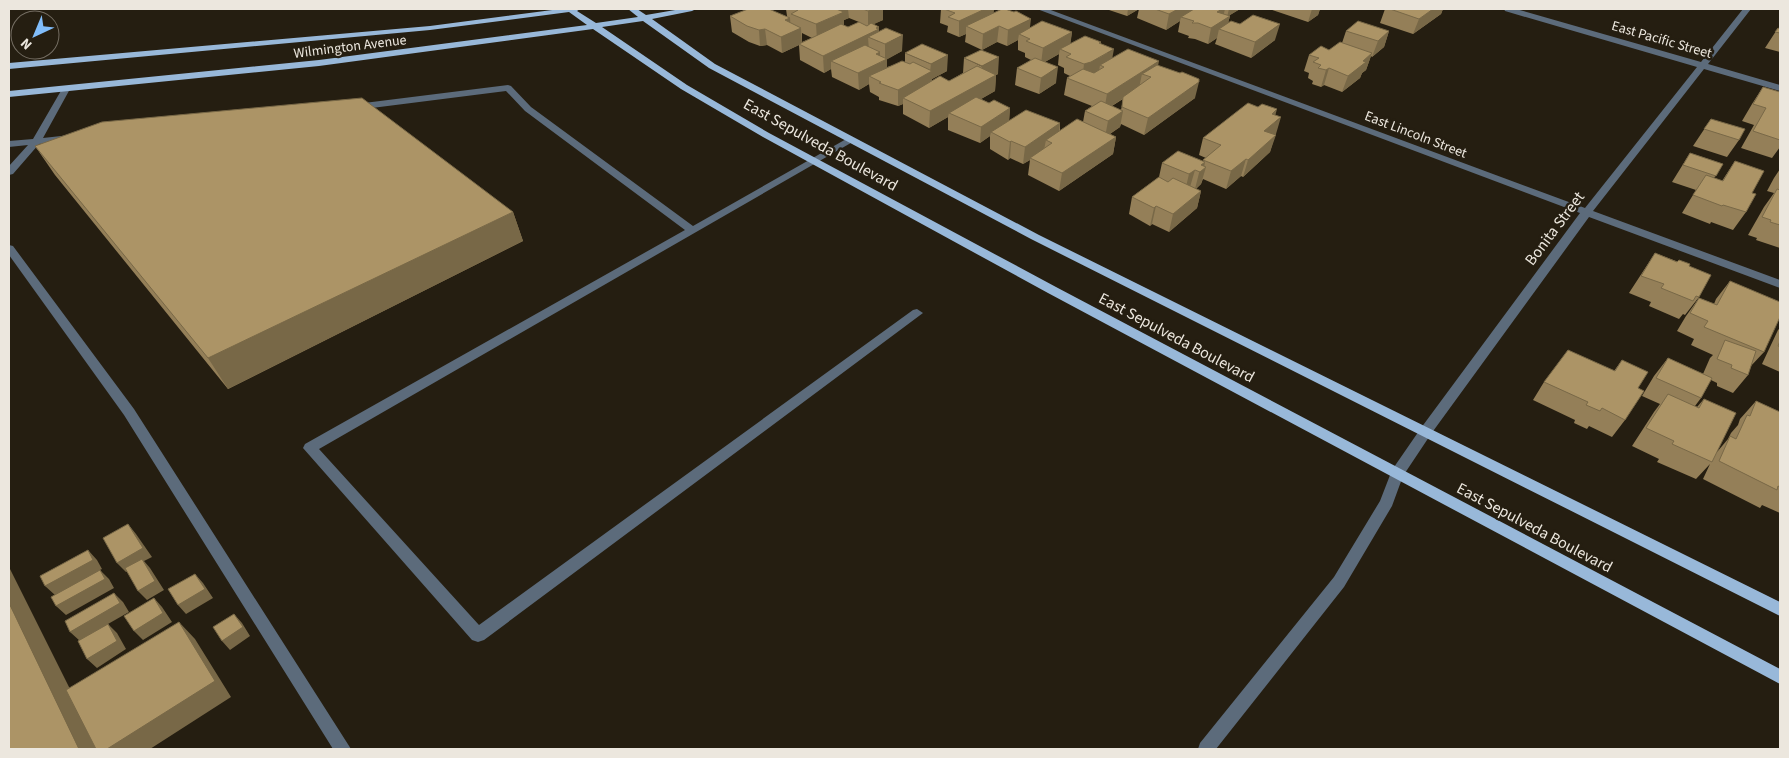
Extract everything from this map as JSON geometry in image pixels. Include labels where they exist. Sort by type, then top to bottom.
[{"type":"main road","name":"East Sepulveda Boulevard","points":[[572,9],[593,26],[684,87],[814,161],[1780,677]]},
{"type":"main road","name":"Wilmington Avenue","points":[[9,66],[430,28],[572,9]]},
{"type":"main road","name":"East Sepulveda Boulevard","points":[[632,9],[712,66],[1035,237],[1780,609]]},
{"type":"main road","name":"Wilmington Avenue","points":[[9,94],[309,65],[428,51],[645,18],[692,9]]},
{"type":"street","name":"East Lincoln Street","points":[[1042,9],[1780,284]]},
{"type":"street","name":"East Pacific Street","points":[[1508,9],[1780,88]]},
{"type":"street","name":"Bonita Street","points":[[1206,749],[1339,582],[1386,502],[1397,474],[1426,431],[1586,213],[1747,9]]},
{"type":"street","points":[[9,172],[36,141],[66,88]]},
{"type":"street","points":[[344,108],[508,88],[528,109],[692,230]]},
{"type":"street","points":[[9,144],[76,137]]},
{"type":"street","points":[[851,140],[310,448],[478,636],[917,313]]},
{"type":"street","points":[[9,248],[129,412],[343,749]]},
{"type":"building","points":[[748,9],[769,9],[790,18],[785,20],[801,28],[781,37],[765,29],[759,30],[747,26],[730,16]]},
{"type":"building","points":[[794,9],[836,9],[844,12],[816,24],[791,14],[798,10]]},
{"type":"building","points":[[944,9],[985,9],[959,21],[948,17],[955,13]]},
{"type":"building","points":[[1002,9],[1016,11],[1031,19],[1008,30],[999,26],[983,34],[966,26]]},
{"type":"building","points":[[1155,9],[1178,9],[1169,14]]},
{"type":"building","points":[[1194,9],[1222,9],[1217,12],[1230,16],[1211,28],[1198,23],[1192,23],[1194,21],[1181,17]]},
{"type":"building","points":[[1390,9],[1433,9],[1419,19]]},
{"type":"building","points":[[1253,15],[1280,24],[1255,42],[1219,29],[1231,21],[1240,24]]},
{"type":"building","points":[[1042,21],[1072,32],[1043,48],[1026,41],[1030,39],[1019,34]]},
{"type":"building","points":[[1358,21],[1389,31],[1378,41],[1346,31]]},
{"type":"building","points":[[859,22],[867,26],[871,23],[879,27],[876,28],[879,29],[823,56],[799,44],[841,24],[848,27]]},
{"type":"building","points":[[886,28],[903,35],[885,44],[868,37]]},
{"type":"building","points":[[1085,36],[1114,49],[1084,64],[1066,57],[1071,54],[1060,49]]},
{"type":"building","points":[[1340,42],[1372,53],[1363,61],[1366,62],[1348,76],[1329,68],[1326,70],[1318,68],[1321,65],[1313,62],[1319,58],[1309,55],[1321,46],[1329,50]]},
{"type":"building","points":[[922,44],[948,55],[931,64],[905,53]]},
{"type":"building","points":[[865,45],[880,52],[876,54],[887,59],[858,73],[831,61]]},
{"type":"building","points":[[1128,49],[1159,61],[1107,94],[1067,78],[1083,69],[1094,73],[1104,67],[1100,65]]},
{"type":"building","points":[[981,50],[999,57],[982,66],[964,58]]},
{"type":"building","points":[[1035,58],[1058,67],[1041,78],[1017,68]]},
{"type":"building","points":[[902,61],[910,64],[913,62],[932,71],[898,90],[879,83],[881,82],[869,76]]},
{"type":"building","points":[[1157,65],[1180,73],[1182,72],[1199,79],[1199,82],[1148,118],[1122,107],[1123,97],[1151,77],[1142,74]]},
{"type":"building","points":[[977,66],[996,75],[930,111],[903,98],[940,76],[949,81]]},
{"type":"building","points":[[1763,87],[1780,92],[1780,140],[1753,131],[1766,108],[1753,104]]},
{"type":"building","points":[[976,97],[989,103],[994,100],[1010,108],[981,127],[949,113]]},
{"type":"building","points":[[362,98],[513,212],[208,358],[35,146],[102,122]]},
{"type":"building","points":[[1101,101],[1123,111],[1108,121],[1085,111]]},
{"type":"building","points":[[1248,103],[1258,107],[1262,104],[1277,109],[1272,114],[1281,117],[1264,131],[1276,135],[1248,160],[1246,159],[1231,171],[1203,160],[1221,145],[1203,138]]},
{"type":"building","points":[[1026,110],[1060,123],[1025,147],[991,132]]},
{"type":"building","points":[[1077,119],[1116,137],[1062,173],[1030,158],[1052,143],[1046,140]]},
{"type":"building","points":[[1711,119],[1745,129],[1739,140],[1704,129]]},
{"type":"building","points":[[1178,151],[1205,162],[1201,165],[1206,167],[1200,172],[1195,170],[1189,174],[1162,163]]},
{"type":"building","points":[[1690,153],[1723,164],[1716,176],[1683,165]]},
{"type":"building","points":[[1735,161],[1764,171],[1752,193],[1756,194],[1746,212],[1722,206],[1693,195],[1706,175],[1723,181]]},
{"type":"building","points":[[1159,177],[1168,182],[1173,178],[1201,191],[1173,214],[1156,206],[1154,208],[1132,197]]},
{"type":"building","points":[[1777,189],[1780,190],[1780,225],[1762,217]]},
{"type":"building","points":[[1655,253],[1677,262],[1679,260],[1690,264],[1689,266],[1711,275],[1699,297],[1696,296],[1693,301],[1661,288],[1664,284],[1641,276]]},
{"type":"building","points":[[1730,281],[1780,302],[1780,317],[1764,352],[1704,327],[1708,321],[1690,313],[1699,298],[1717,305]]},
{"type":"building","points":[[1725,340],[1756,351],[1748,375],[1731,368],[1732,365],[1717,359]]},
{"type":"building","points":[[1568,350],[1615,371],[1622,360],[1648,372],[1638,388],[1644,391],[1625,420],[1602,408],[1600,411],[1586,405],[1588,402],[1544,382]]},
{"type":"building","points":[[1668,358],[1712,378],[1701,398],[1656,378]]},
{"type":"building","points":[[1668,394],[1699,408],[1704,399],[1736,413],[1712,462],[1672,444],[1674,441],[1646,428]]},
{"type":"building","points":[[1756,401],[1780,412],[1780,487],[1778,486],[1777,490],[1719,461],[1730,436],[1736,439],[1747,415],[1750,416]]},
{"type":"building","points":[[128,524],[143,548],[117,563],[103,538]]},
{"type":"building","points":[[88,550],[93,560],[45,586],[40,576]]},
{"type":"building","points":[[142,559],[155,581],[138,591],[125,568]]},
{"type":"building","points":[[100,570],[105,579],[56,606],[51,597]]},
{"type":"building","points":[[195,574],[205,589],[178,605],[168,589]]},
{"type":"building","points":[[114,593],[120,603],[70,632],[65,621]]},
{"type":"building","points":[[154,598],[163,613],[134,631],[124,616]]},
{"type":"building","points":[[9,603],[79,749],[9,749]]},
{"type":"building","points":[[234,614],[243,627],[222,641],[213,627]]},
{"type":"building","points":[[179,622],[215,681],[107,749],[96,749],[66,690]]},
{"type":"building","points":[[108,624],[117,641],[87,659],[78,641]]}]
